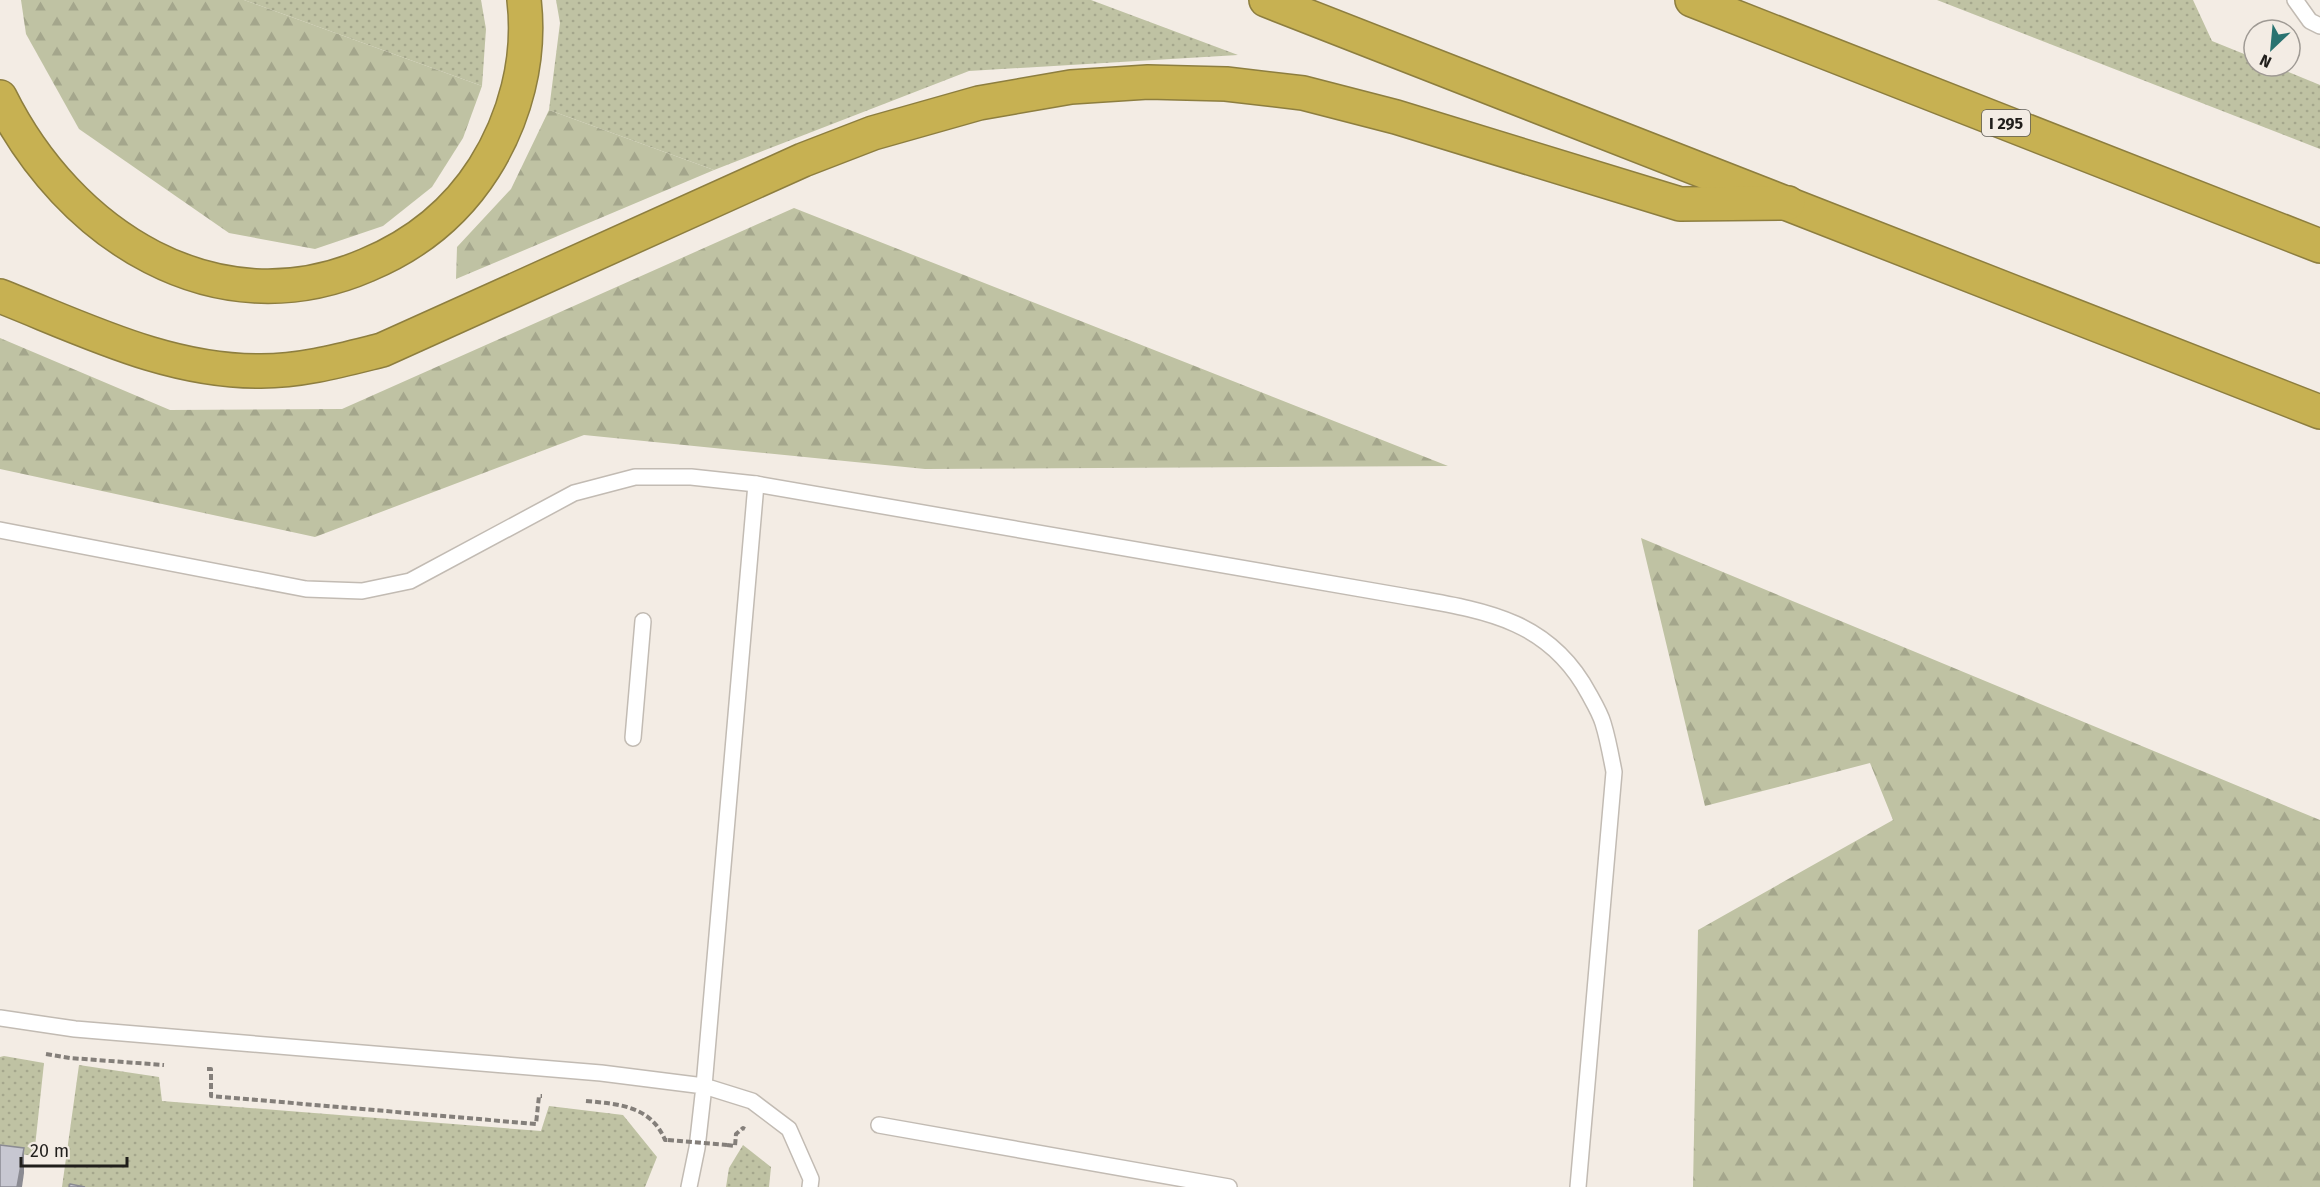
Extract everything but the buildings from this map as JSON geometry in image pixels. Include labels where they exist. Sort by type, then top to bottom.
[{"type":"highway","points":[[0,97],[14,124],[45,169],[88,213],[123,242],[162,264],[208,280],[253,286],[298,285],[346,274],[392,255],[436,224],[473,185],[497,147],[515,101],[524,57],[524,0]]},
{"type":"highway","points":[[1266,0],[2320,412]]},
{"type":"highway","name":"I 295","points":[[1692,0],[2320,246]]},
{"type":"highway","points":[[0,296],[147,354],[203,367],[261,371],[319,366],[382,350],[803,160],[889,127],[979,103],[1071,87],[1148,82],[1226,84],[1303,93],[1396,117],[1680,204],[1788,203]]},
{"type":"lane","points":[[2295,0],[2310,21],[2320,26]]},
{"type":"lane","points":[[0,530],[306,589],[362,591],[410,581],[574,493],[635,477],[691,477],[756,484],[1468,608],[1519,624],[1554,647],[1582,681],[1603,721],[1614,772],[1578,1187]]},
{"type":"lane","points":[[689,1187],[697,1148],[704,1086],[756,484]]},
{"type":"lane","points":[[633,738],[642,621]]},
{"type":"lane","points":[[0,1018],[75,1029],[601,1073],[704,1086],[752,1101],[789,1129],[811,1179],[810,1187]]},
{"type":"lane","points":[[879,1125],[1229,1187]]},
{"type":"path","points":[[36,1052],[70,1058],[176,1066]]},
{"type":"path","points":[[200,1068],[212,1069],[211,1096],[536,1124],[539,1096],[551,1097]]},
{"type":"path","points":[[585,1101],[623,1106],[650,1116],[658,1124],[665,1140],[735,1146],[736,1134],[743,1128],[751,1132]]},
{"type":"green space","points":[[21,0],[244,0],[482,86],[463,138],[432,187],[383,226],[315,249],[229,233],[79,129],[26,34]]},
{"type":"green space","points":[[244,0],[481,0],[486,29],[482,86]]},
{"type":"green space","points":[[556,0],[1091,0],[1238,55],[969,71],[714,170],[549,110],[560,23]]},
{"type":"green space","points":[[1937,0],[2193,0],[2212,41],[2242,53],[2242,78],[2302,78],[2320,85],[2320,149]]},
{"type":"green space","points":[[549,110],[714,170],[456,279],[457,247],[511,189]]},
{"type":"green space","points":[[794,208],[1448,466],[925,469],[584,435],[315,537],[0,469],[0,338],[170,410],[342,409]]},
{"type":"green space","points":[[1641,538],[2320,820],[2320,1187],[1693,1187],[1698,930],[1893,820],[1870,763],[1705,806]]},
{"type":"green space","points":[[0,1057],[44,1063],[34,1156],[0,1151]]},
{"type":"green space","points":[[79,1065],[159,1077],[162,1101],[541,1131],[549,1106],[623,1115],[657,1157],[645,1187],[62,1187]]},
{"type":"green space","points":[[743,1145],[771,1167],[769,1187],[726,1187],[729,1168]]}]
